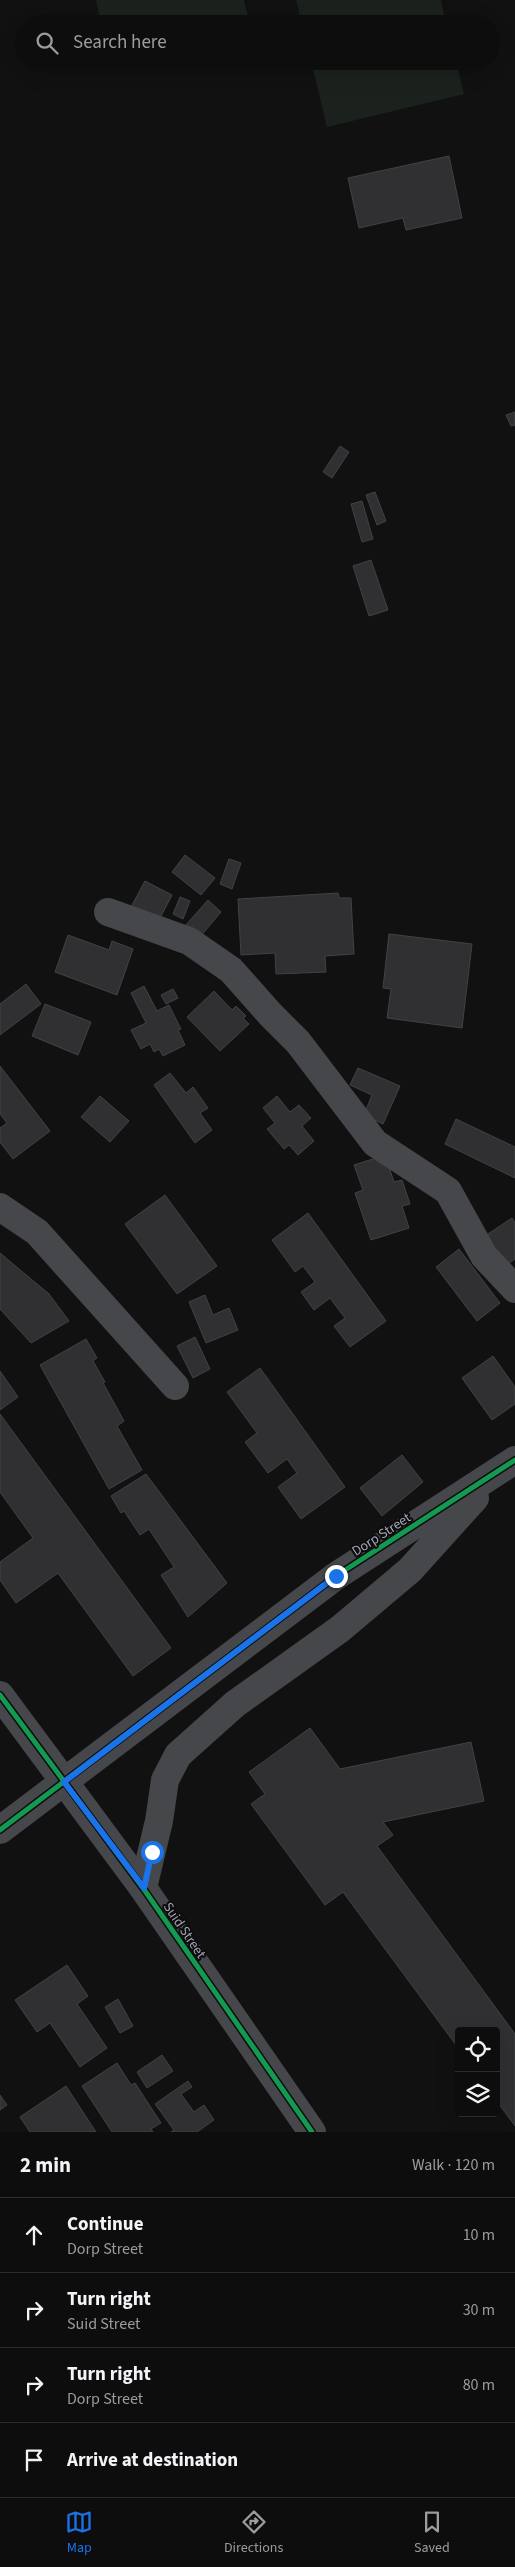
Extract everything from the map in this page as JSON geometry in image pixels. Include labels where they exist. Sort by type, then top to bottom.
[{"type":"street","points":[[108,912],[189,941],[231,970],[298,1042],[375,1143],[448,1191],[484,1256],[515,1289]]},
{"type":"street","points":[[0,1207],[37,1232],[175,1386]]},
{"type":"street","name":"Dorp Street","points":[[0,1830],[336,1576],[504,1468]]},
{"type":"street","name":"Dorp Street","points":[[144,1888],[159,1821],[164,1780],[178,1755],[235,1704],[340,1629],[410,1570],[504,1468]]},
{"type":"street","name":"Suid Street","points":[[0,1695],[144,1888],[312,2132]]},
{"type":"shaded area","points":[[96,0],[244,0],[248,15],[99,15]]},
{"type":"shaded area","points":[[296,0],[441,0],[444,15],[300,15]]},
{"type":"shaded area","points":[[313,70],[458,70],[464,94],[327,127]]},
{"type":"building","points":[[449,156],[462,218],[406,230],[403,218],[359,228],[348,178]]},
{"type":"building","points":[[515,412],[515,425],[511,426],[506,415]]},
{"type":"building","points":[[340,446],[349,452],[332,478],[323,472]]},
{"type":"building","points":[[375,492],[386,521],[377,525],[366,495]]},
{"type":"building","points":[[362,501],[373,539],[362,542],[351,504]]},
{"type":"building","points":[[371,560],[388,610],[369,616],[353,566]]},
{"type":"building","points":[[185,855],[215,878],[201,895],[172,872]]},
{"type":"building","points":[[229,859],[241,863],[232,889],[220,884]]},
{"type":"building","points":[[145,881],[172,895],[158,922],[131,907]]},
{"type":"building","points":[[338,893],[339,898],[351,898],[354,954],[325,956],[326,972],[276,974],[275,953],[241,955],[238,899]]},
{"type":"building","points":[[180,897],[190,901],[183,919],[173,914]]},
{"type":"building","points":[[208,900],[221,912],[199,938],[185,926]]},
{"type":"building","points":[[389,934],[472,944],[462,1028],[387,1018],[391,989],[383,988]]},
{"type":"building","points":[[68,935],[109,950],[112,941],[133,949],[117,995],[55,972]]},
{"type":"building","points":[[26,984],[41,1004],[0,1035],[0,1004]]},
{"type":"building","points":[[144,986],[157,1011],[169,1005],[181,1029],[178,1030],[185,1045],[163,1056],[159,1049],[154,1052],[150,1044],[141,1049],[131,1030],[146,1023],[131,993]]},
{"type":"building","points":[[173,989],[178,998],[166,1004],[161,995]]},
{"type":"building","points":[[214,991],[232,1010],[236,1006],[246,1016],[243,1018],[249,1024],[220,1051],[187,1017]]},
{"type":"building","points":[[45,1004],[91,1022],[78,1055],[32,1036]]},
{"type":"building","points":[[0,1066],[50,1131],[13,1159],[0,1142],[0,1128],[7,1123],[0,1114]]},
{"type":"building","points":[[358,1068],[400,1086],[383,1124],[364,1115],[372,1095],[350,1085]]},
{"type":"building","points":[[170,1073],[186,1093],[193,1087],[208,1108],[200,1113],[212,1130],[195,1143],[154,1085]]},
{"type":"building","points":[[100,1096],[129,1121],[110,1142],[81,1117]]},
{"type":"building","points":[[277,1096],[290,1112],[299,1105],[311,1118],[302,1126],[314,1141],[298,1155],[289,1145],[284,1149],[267,1129],[275,1123],[263,1108]]},
{"type":"building","points":[[456,1119],[515,1147],[515,1178],[445,1144]]},
{"type":"building","points":[[385,1155],[394,1182],[402,1180],[410,1204],[402,1206],[409,1228],[371,1240],[355,1193],[363,1190],[354,1165]]},
{"type":"building","points":[[165,1195],[217,1266],[177,1294],[125,1224]]},
{"type":"building","points":[[308,1213],[386,1321],[350,1347],[334,1326],[345,1318],[330,1298],[314,1310],[301,1292],[315,1282],[303,1266],[295,1272],[272,1240]]},
{"type":"building","points":[[512,1218],[515,1223],[515,1259],[502,1268],[482,1238]]},
{"type":"building","points":[[459,1249],[500,1303],[477,1321],[436,1267]]},
{"type":"building","points":[[0,1253],[49,1294],[69,1321],[31,1343],[0,1309]]},
{"type":"building","points":[[205,1295],[213,1315],[229,1308],[238,1330],[206,1343],[189,1302]]},
{"type":"building","points":[[195,1337],[210,1369],[193,1378],[177,1346]]},
{"type":"building","points":[[86,1339],[97,1358],[93,1361],[105,1382],[103,1383],[124,1421],[117,1426],[142,1470],[109,1489],[40,1365]]},
{"type":"building","points":[[493,1356],[515,1387],[515,1404],[492,1420],[462,1378]]},
{"type":"building","points":[[260,1368],[345,1487],[301,1519],[278,1487],[297,1473],[287,1459],[268,1473],[245,1442],[257,1433],[227,1392]]},
{"type":"building","points":[[0,1371],[18,1397],[0,1410]]},
{"type":"building","points":[[0,1414],[171,1648],[133,1676],[58,1573],[16,1603],[0,1580],[0,1562],[33,1538],[0,1492]]},
{"type":"building","points":[[402,1455],[423,1482],[382,1516],[360,1488]]},
{"type":"building","points":[[146,1474],[227,1583],[188,1617],[161,1575],[174,1567],[149,1529],[140,1535],[124,1511],[121,1513],[111,1496]]},
{"type":"building","points":[[310,1728],[340,1769],[471,1742],[484,1801],[383,1822],[393,1835],[377,1846],[515,2034],[515,2126],[500,2105],[500,2027],[455,2027],[455,2044],[343,1892],[325,1905],[251,1804],[265,1794],[249,1772]]},
{"type":"building","points":[[67,1965],[88,1996],[77,2004],[107,2048],[80,2067],[50,2023],[37,2032],[15,2000]]},
{"type":"building","points":[[118,1999],[133,2026],[120,2033],[105,2007]]},
{"type":"building","points":[[162,2055],[173,2071],[147,2088],[137,2072]]},
{"type":"building","points":[[117,2063],[131,2085],[135,2083],[161,2123],[151,2129],[153,2132],[112,2132],[82,2086]]},
{"type":"building","points":[[188,2081],[192,2087],[181,2094],[194,2112],[204,2105],[214,2120],[197,2132],[171,2132],[174,2130],[155,2104]]},
{"type":"building","points":[[66,2086],[96,2132],[30,2132],[20,2117]]},
{"type":"building","points":[[0,2095],[7,2105],[0,2110]]},
{"type":"cycle path","points":[[0,1830],[336,1576],[515,1460]]},
{"type":"cycle path","points":[[0,1695],[143,1888],[312,2132]]},
{"type":"route","points":[[152,1852],[144,1888],[64,1782],[336,1576]]}]
